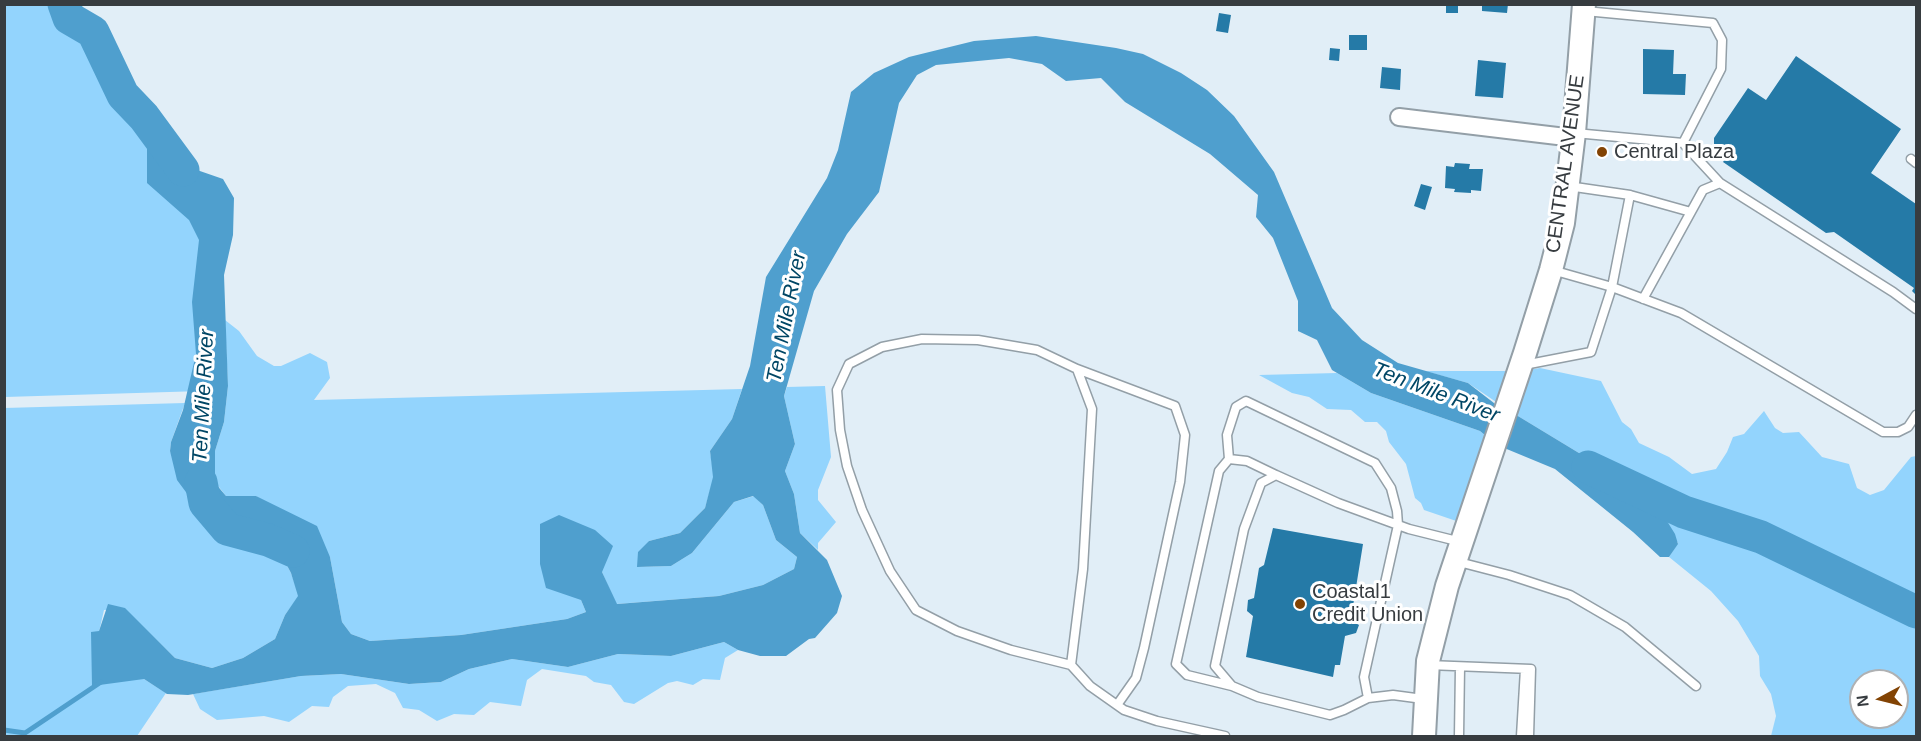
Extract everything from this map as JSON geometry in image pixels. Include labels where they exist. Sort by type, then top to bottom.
[{"type":"main road","name":"CENTRAL AVENUE","points":[[1424,736],[1428,665],[1458,552],[1551,270],[1563,223],[1574,135],[1584,8]]},
{"type":"street","points":[[1399,117],[1574,135]]},
{"type":"lane","points":[[1584,8],[1625,15],[1713,23],[1722,40],[1721,69],[1683,143]]},
{"type":"lane","points":[[1574,135],[1683,143],[1720,183],[1917,309]]},
{"type":"lane","points":[[1643,299],[1703,190],[1720,183]]},
{"type":"lane","points":[[1568,186],[1630,195],[1691,212]]},
{"type":"lane","points":[[1520,366],[1591,352],[1612,287],[1630,195]]},
{"type":"lane","points":[[1551,270],[1612,287],[1681,313],[1883,432],[1898,432],[1908,427],[1917,415]]},
{"type":"lane","points":[[1117,705],[1136,678],[1179,482],[1185,435],[1175,406],[1077,369],[1038,350],[978,340],[922,339],[882,347],[849,363],[837,390],[840,430],[847,466],[862,510],[890,571],[916,610],[957,631],[1011,650],[1071,665],[1090,686],[1124,710],[1157,721],[1225,736]]},
{"type":"lane","points":[[1071,665],[1083,569],[1092,409],[1077,369]]},
{"type":"lane","points":[[1230,459],[1227,435],[1236,407],[1246,401],[1375,463],[1391,489],[1398,525],[1364,677],[1368,698]]},
{"type":"lane","points":[[1230,459],[1247,461],[1509,575],[1570,595],[1625,627],[1696,686]]},
{"type":"lane","points":[[1230,459],[1218,471],[1176,664],[1187,675],[1232,686],[1258,697],[1330,715],[1368,698],[1393,695],[1425,699]]},
{"type":"lane","points":[[1232,686],[1215,666],[1222,627],[1244,529],[1261,483],[1276,475]]},
{"type":"lane","points":[[1428,665],[1531,669],[1529,736]]},
{"type":"lane","points":[[1459,736],[1460,667]]},
{"type":"lane","points":[[1521,736],[1525,669]]},
{"type":"shaded area","points":[[4,5],[64,5],[69,18],[93,32],[123,95],[144,117],[173,155],[199,196],[202,391],[5,397]]},
{"type":"shaded area","points":[[225,320],[239,331],[257,356],[274,366],[281,366],[310,353],[327,362],[330,378],[314,400],[742,389],[732,419],[710,451],[714,477],[705,508],[680,533],[649,541],[638,567],[671,566],[692,553],[734,502],[754,496],[763,505],[776,540],[797,557],[794,569],[763,585],[719,596],[616,604],[602,572],[581,600],[586,612],[567,619],[461,635],[370,641],[351,634],[342,622],[330,557],[256,496],[226,496],[215,482],[215,451],[224,422],[228,386]]},
{"type":"shaded area","points":[[1540,368],[1601,381],[1622,422],[1631,429],[1639,443],[1669,457],[1692,474],[1716,469],[1733,437],[1744,434],[1764,411],[1775,428],[1783,433],[1799,432],[1822,457],[1849,464],[1857,488],[1870,495],[1884,490],[1911,457],[1916,456],[1916,736],[1771,736],[1776,716],[1771,694],[1760,676],[1759,656],[1738,621],[1711,591],[1669,557],[1678,543],[1647,500],[1607,470],[1468,383],[1425,371],[1521,371]]},
{"type":"shaded area","points":[[1337,373],[1371,393],[1480,431],[1497,445],[1468,525],[1424,510],[1415,498],[1406,464],[1389,442],[1386,431],[1377,422],[1365,422],[1351,410],[1327,409],[1309,397],[1292,393],[1259,375]]},
{"type":"shaded area","points":[[825,386],[831,457],[818,490],[818,500],[836,522],[818,543],[818,550],[800,533],[794,494],[785,471],[795,444],[784,396],[787,387]]},
{"type":"shaded area","points":[[185,403],[170,451],[200,511],[257,539],[282,556],[299,596],[285,615],[275,639],[243,658],[212,668],[175,658],[125,609],[104,610],[99,632],[144,679],[166,693],[137,736],[5,736],[4,408]]},
{"type":"shaded area","points":[[724,642],[738,650],[725,658],[720,680],[703,679],[693,685],[677,681],[668,683],[634,704],[624,702],[611,685],[594,682],[586,676],[542,669],[527,680],[521,706],[490,702],[474,715],[454,714],[437,721],[419,710],[403,708],[395,693],[376,684],[348,686],[333,697],[329,707],[312,706],[289,722],[264,716],[217,720],[200,709],[193,694],[301,676],[341,674],[409,684],[441,682],[469,669],[512,659],[568,667],[618,654],[671,656]]},
{"type":"water","points":[[1036,36],[1143,54],[1181,73],[1207,90],[1234,116],[1274,172],[1332,308],[1362,340],[1398,363],[1468,383],[1503,410],[1508,410],[1607,470],[1662,513],[1675,534],[1678,544],[1669,557],[1660,557],[1633,532],[1555,469],[1497,445],[1480,431],[1371,393],[1332,370],[1317,340],[1298,331],[1298,301],[1273,238],[1256,217],[1258,195],[1210,154],[1125,102],[1101,78],[1066,81],[1042,64],[1009,58],[936,65],[917,75],[899,103],[879,192],[847,234],[814,291],[784,396],[795,444],[785,471],[794,494],[800,533],[827,560],[842,596],[837,613],[815,638],[809,639],[786,656],[760,656],[738,650],[724,642],[671,656],[618,654],[568,667],[512,659],[469,669],[441,682],[409,684],[341,674],[301,676],[188,695],[167,694],[144,679],[92,686],[91,632],[99,631],[108,604],[125,608],[175,658],[212,668],[243,658],[275,639],[285,615],[298,596],[291,573],[282,556],[257,539],[200,511],[177,480],[170,451],[183,410],[196,354],[192,302],[199,240],[189,220],[147,183],[147,139],[157,135],[180,139],[197,170],[223,179],[234,198],[233,235],[224,275],[228,386],[224,422],[215,451],[215,483],[226,496],[256,496],[317,526],[330,557],[342,622],[351,634],[370,641],[461,635],[567,619],[586,612],[581,600],[546,588],[540,564],[540,524],[559,515],[595,530],[613,546],[602,572],[617,604],[719,596],[763,585],[794,569],[797,557],[776,540],[763,505],[753,496],[734,502],[692,553],[671,566],[637,567],[638,552],[649,541],[680,533],[705,508],[713,477],[710,451],[732,419],[750,366],[766,277],[827,178],[838,150],[851,92],[874,73],[909,57],[974,41]]},
{"type":"building","points":[[1446,4],[1458,4],[1458,13],[1446,13]]},
{"type":"building","points":[[1482,4],[1508,4],[1507,13],[1482,11]]},
{"type":"building","points":[[1219,13],[1231,15],[1228,33],[1216,31]]},
{"type":"building","points":[[1349,35],[1367,35],[1367,50],[1349,50]]},
{"type":"building","points":[[1330,48],[1340,49],[1339,61],[1329,60]]},
{"type":"building","points":[[1643,49],[1674,50],[1673,74],[1686,74],[1685,95],[1643,94]]},
{"type":"building","points":[[1796,56],[1901,129],[1871,173],[1916,204],[1916,295],[1912,291],[1914,288],[1834,232],[1826,233],[1723,162],[1728,155],[1714,145],[1714,138],[1748,88],[1766,100]]},
{"type":"building","points":[[1478,60],[1506,63],[1503,98],[1475,96]]},
{"type":"building","points":[[1382,67],[1401,69],[1400,90],[1380,88]]},
{"type":"building","points":[[1455,163],[1470,164],[1469,169],[1483,169],[1481,191],[1454,192],[1455,189],[1445,188],[1446,166],[1454,167]]},
{"type":"building","points":[[1421,184],[1432,187],[1425,210],[1414,206]]},
{"type":"building","name":"Coastal1 Credit Union","points":[[1273,528],[1363,544],[1352,621],[1359,625],[1356,633],[1345,636],[1340,665],[1335,665],[1333,677],[1246,657],[1253,616],[1247,611],[1248,600],[1254,598],[1259,568],[1264,565]]},
{"type":"waterway","name":"Ten Mile River","points":[[64,4],[69,18],[93,32],[123,95],[144,117],[183,170]]},
{"type":"waterway","name":"Ten Mile River","points":[[1588,467],[1684,512],[1761,537],[1916,612]]},
{"type":"waterway","name":"Ten Mile River","points":[[201,482],[205,503],[227,529],[268,540],[293,551]]},
{"type":"waterway","points":[[4,730],[25,733],[101,682]]},
{"type":"place","name":"Central Plaza","points":[[1602,152]]},
{"type":"place","name":"Coastal1 Credit Union","points":[[1300,604]]}]
